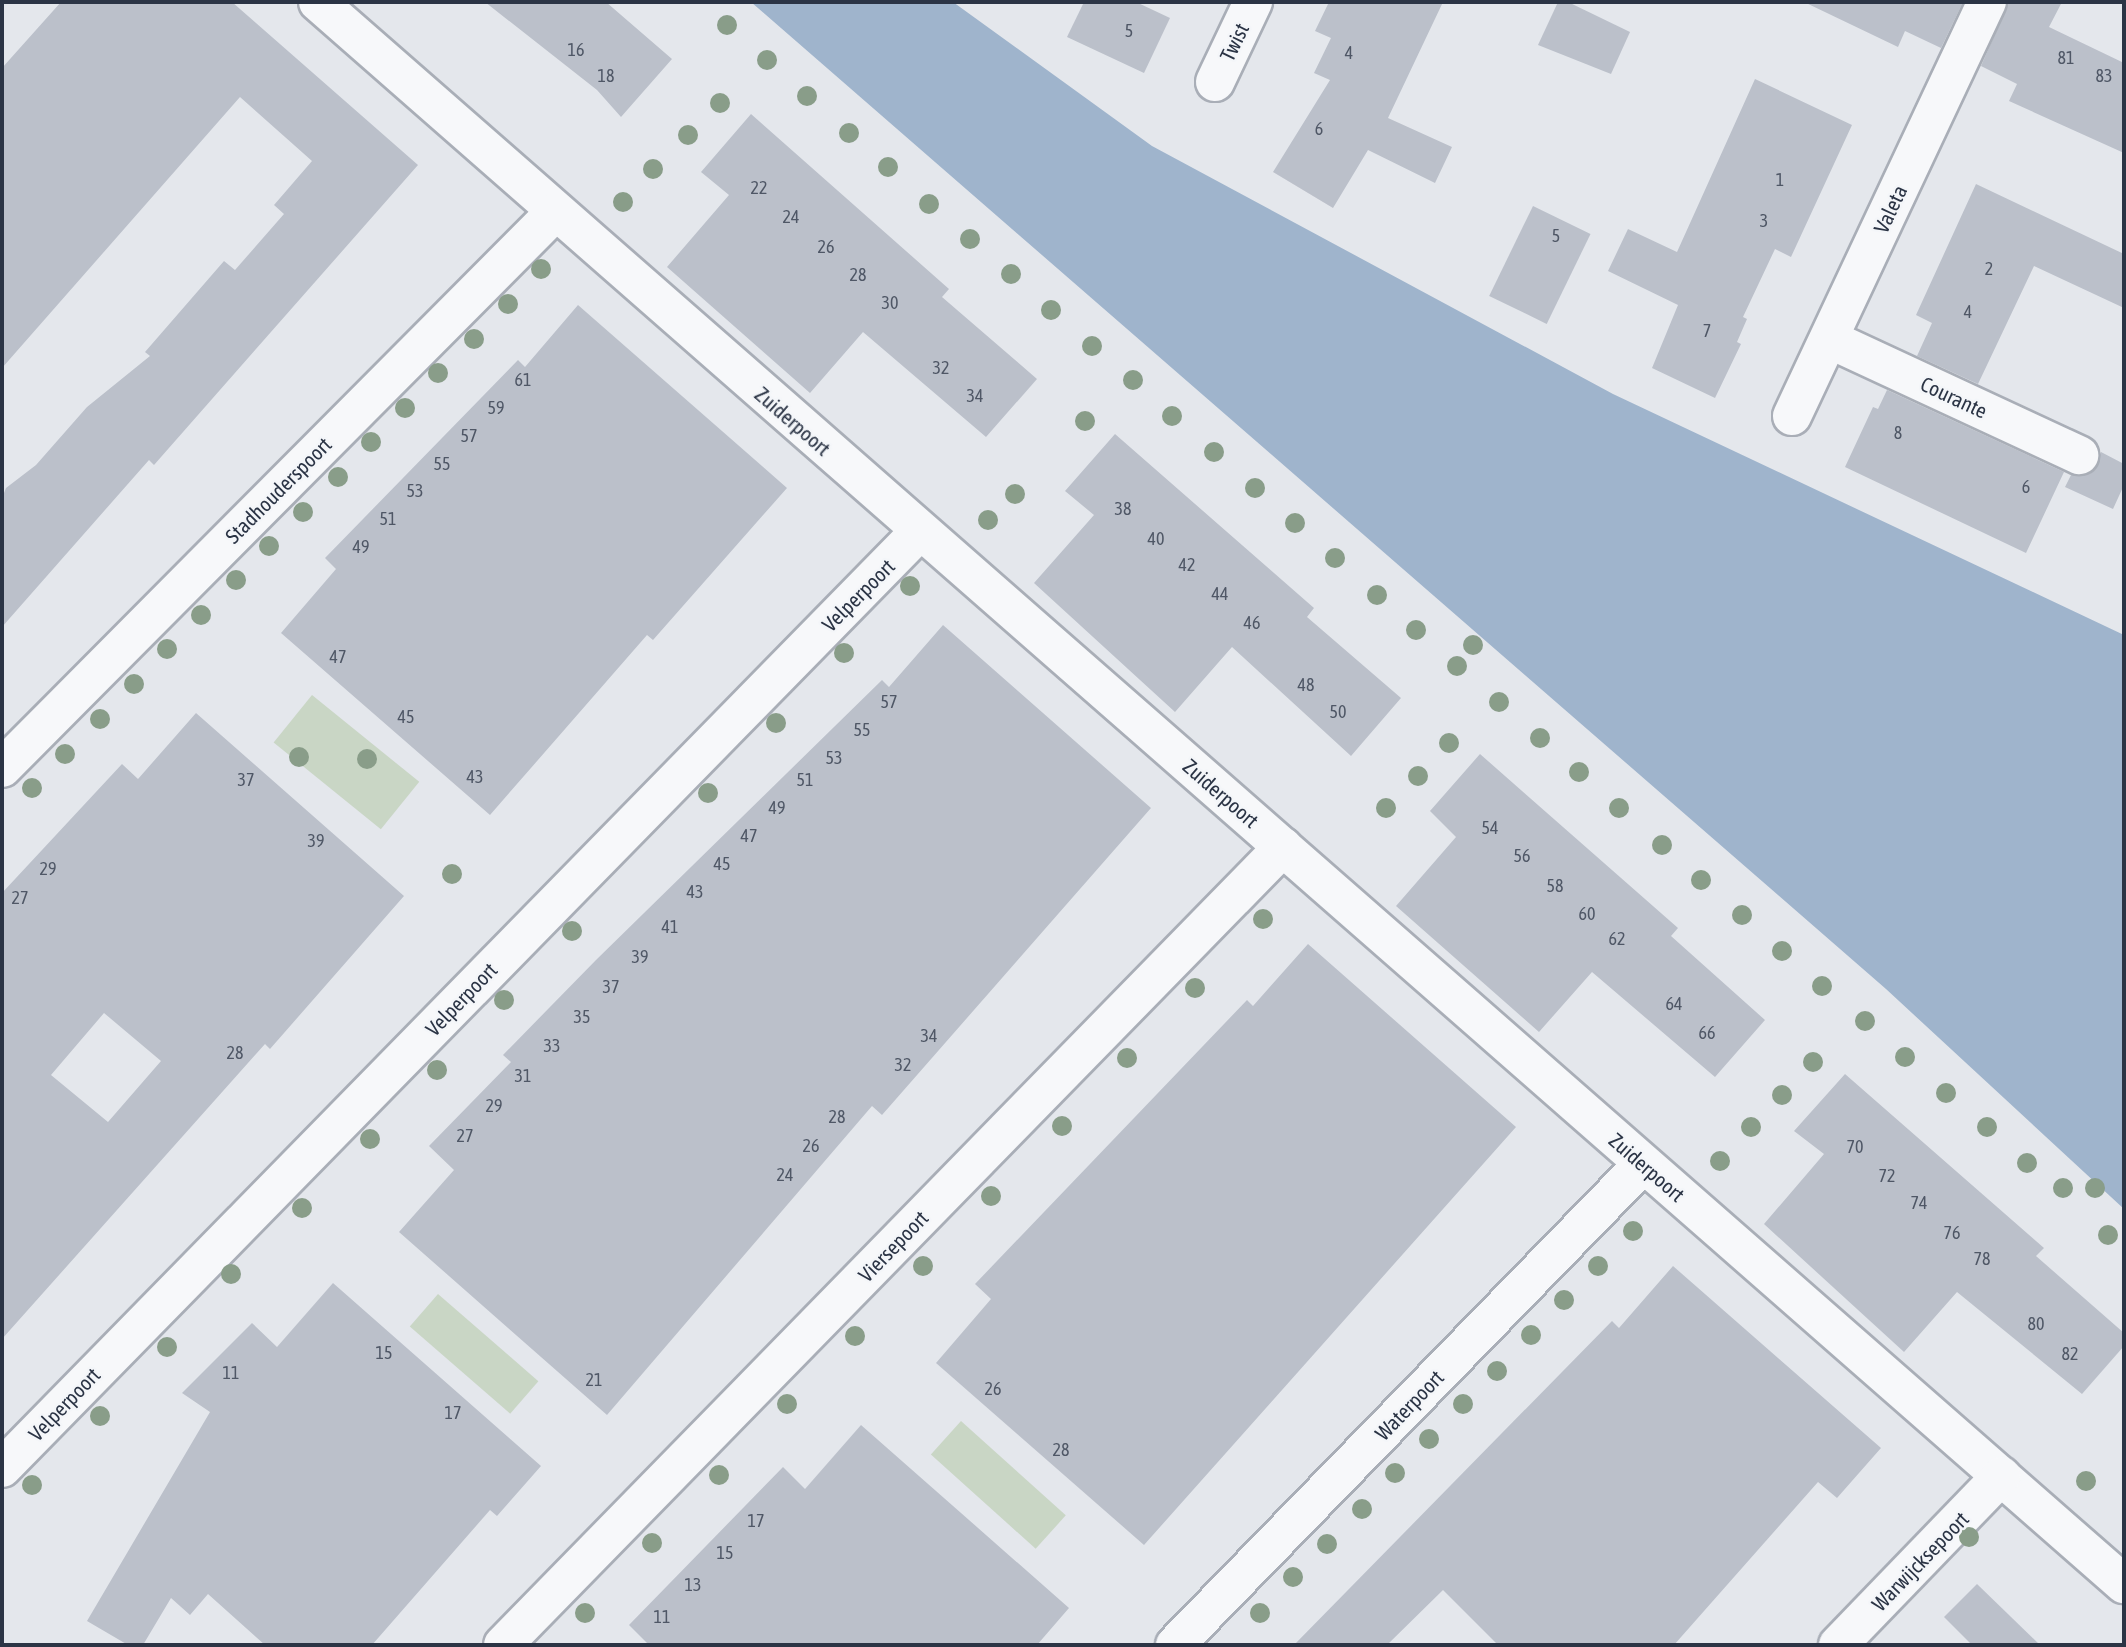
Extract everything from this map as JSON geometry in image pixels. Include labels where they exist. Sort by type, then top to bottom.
[{"type":"street","name":"Zuiderpoort","points":[[318,2],[2124,1584]]},
{"type":"street","name":"Twist","points":[[1215,82],[1253,2]]},
{"type":"street","name":"Valeta","points":[[1792,416],[1987,2]]},
{"type":"street","name":"Stadhouderspoort","points":[[2,768],[555,212]]},
{"type":"street","name":"Courante","points":[[1829,339],[2079,455]]},
{"type":"street","name":"Velperpoort","points":[[2,1468],[920,531]]},
{"type":"street","name":"Viersepoort","points":[[503,1645],[1283,847]]},
{"type":"street","name":"Waterpoort","points":[[1175,1645],[1643,1164]]},
{"type":"street","name":"Warwijcksepoort","points":[[1838,1645],[2001,1476]]},
{"type":"green space","points":[[312,695],[419,782],[381,829],[274,742]]},
{"type":"green space","points":[[438,1294],[538,1381],[510,1414],[410,1326]]},
{"type":"green space","points":[[961,1421],[1066,1515],[1036,1549],[931,1454]]},
{"type":"water","points":[[751,2],[953,2],[1152,146],[1613,394],[2124,635],[2124,1209],[1886,989]]},
{"type":"building","points":[[61,2],[232,2],[418,165],[154,465],[149,460],[2,627],[2,498],[6,488],[36,465],[87,407],[150,356],[145,352],[224,261],[235,270],[284,214],[274,205],[312,161],[240,97],[2,368],[2,68]]},
{"type":"building","points":[[485,2],[606,2],[672,59],[621,117],[597,90]]},
{"type":"building","points":[[1084,2],[1136,2],[1170,18],[1144,73],[1067,37]]},
{"type":"building","points":[[1329,2],[1443,2],[1388,118],[1452,147],[1435,183],[1368,150],[1333,208],[1273,172],[1330,80],[1314,73],[1331,38],[1315,31]]},
{"type":"building","points":[[1558,2],[1568,2],[1630,32],[1611,74],[1538,45]]},
{"type":"building","points":[[1804,2],[1963,2],[1941,48],[1905,31],[1898,47]]},
{"type":"building","points":[[2009,2],[2062,2],[2049,27],[2124,63],[2124,153],[2009,101],[2017,84],[1981,66]]},
{"type":"building","points":[[1755,79],[1852,125],[1791,257],[1775,249],[1743,317],[1747,319],[1737,342],[1741,344],[1715,398],[1652,368],[1678,305],[1608,271],[1628,229],[1677,252]]},
{"type":"building","points":[[751,114],[949,289],[942,297],[1037,379],[986,437],[863,332],[810,393],[667,267],[729,195],[701,172]]},
{"type":"building","points":[[1976,184],[2124,254],[2124,308],[2034,266],[1978,384],[1917,356],[1932,323],[1916,315]]},
{"type":"building","points":[[1533,206],[1591,234],[1547,324],[1489,296]]},
{"type":"building","points":[[578,305],[787,488],[653,640],[647,635],[490,815],[281,633],[336,569],[325,558],[518,360],[525,367]]},
{"type":"building","points":[[1887,390],[2064,472],[2026,553],[1845,467],[1873,407],[1878,409]]},
{"type":"building","points":[[1115,434],[1314,608],[1307,617],[1401,698],[1351,756],[1232,647],[1175,712],[1034,583],[1094,515],[1065,491]]},
{"type":"building","points":[[2101,452],[2124,464],[2124,485],[2113,509],[2065,487],[2071,475],[2092,472]]},
{"type":"building","points":[[943,625],[1151,808],[882,1115],[872,1106],[607,1415],[399,1232],[454,1170],[429,1146],[511,1062],[503,1055],[596,960],[882,680],[889,687]]},
{"type":"building","points":[[196,713],[404,896],[270,1049],[265,1044],[2,1339],[2,893],[122,764],[138,779]],"holes":[[[104,1013],[161,1061],[108,1122],[51,1075]]]},
{"type":"building","points":[[1480,754],[1678,928],[1671,936],[1765,1020],[1715,1077],[1592,972],[1539,1032],[1396,906],[1456,837],[1430,811]]},
{"type":"building","points":[[1308,944],[1516,1127],[1144,1545],[936,1363],[991,1299],[975,1284],[1247,1000],[1253,1006]]},
{"type":"building","points":[[1845,1074],[2044,1248],[2036,1256],[2124,1333],[2124,1346],[2082,1394],[1957,1292],[1904,1352],[1764,1224],[1824,1154],[1794,1131]]},
{"type":"building","points":[[1673,1266],[1881,1448],[1837,1498],[1818,1482],[1674,1645],[1498,1645],[1443,1590],[1387,1645],[1294,1645],[1612,1321],[1619,1328]]},
{"type":"building","points":[[333,1283],[541,1466],[497,1516],[490,1510],[372,1645],[265,1645],[208,1594],[190,1615],[171,1598],[143,1645],[128,1645],[87,1621],[210,1412],[182,1393],[252,1323],[277,1347]]},
{"type":"building","points":[[861,1425],[1069,1608],[1037,1645],[649,1645],[629,1625],[783,1467],[805,1489]]},
{"type":"building","points":[[1977,1584],[2040,1645],[1972,1645],[1944,1617]]}]
